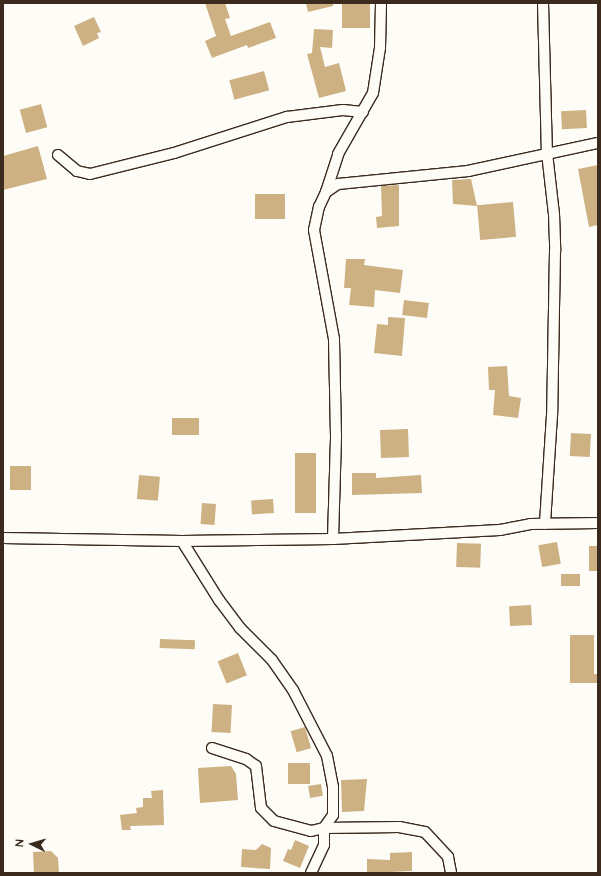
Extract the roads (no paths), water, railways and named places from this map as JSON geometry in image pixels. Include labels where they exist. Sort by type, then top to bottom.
[{"type":"street","points":[[333,539],[336,436],[334,339],[314,230],[319,208],[326,192],[338,154],[373,93],[377,78],[381,3]]},
{"type":"street","points":[[542,3],[545,25],[547,153],[554,214],[555,251],[552,414],[545,524]]},
{"type":"street","points":[[58,155],[77,171],[90,174],[174,153],[287,117],[343,110],[363,112]]},
{"type":"street","points":[[326,192],[338,184],[468,171],[598,143]]},
{"type":"street","points":[[3,538],[182,541],[333,539],[500,530],[545,524],[598,523]]},
{"type":"street","points":[[182,541],[219,600],[240,628],[272,660],[313,726],[327,756],[333,787],[333,815],[324,828],[324,845],[312,873]]},
{"type":"street","points":[[212,748],[246,759],[256,766],[261,808],[274,821],[311,831],[324,828],[399,827],[425,832],[448,857],[451,873]]}]
